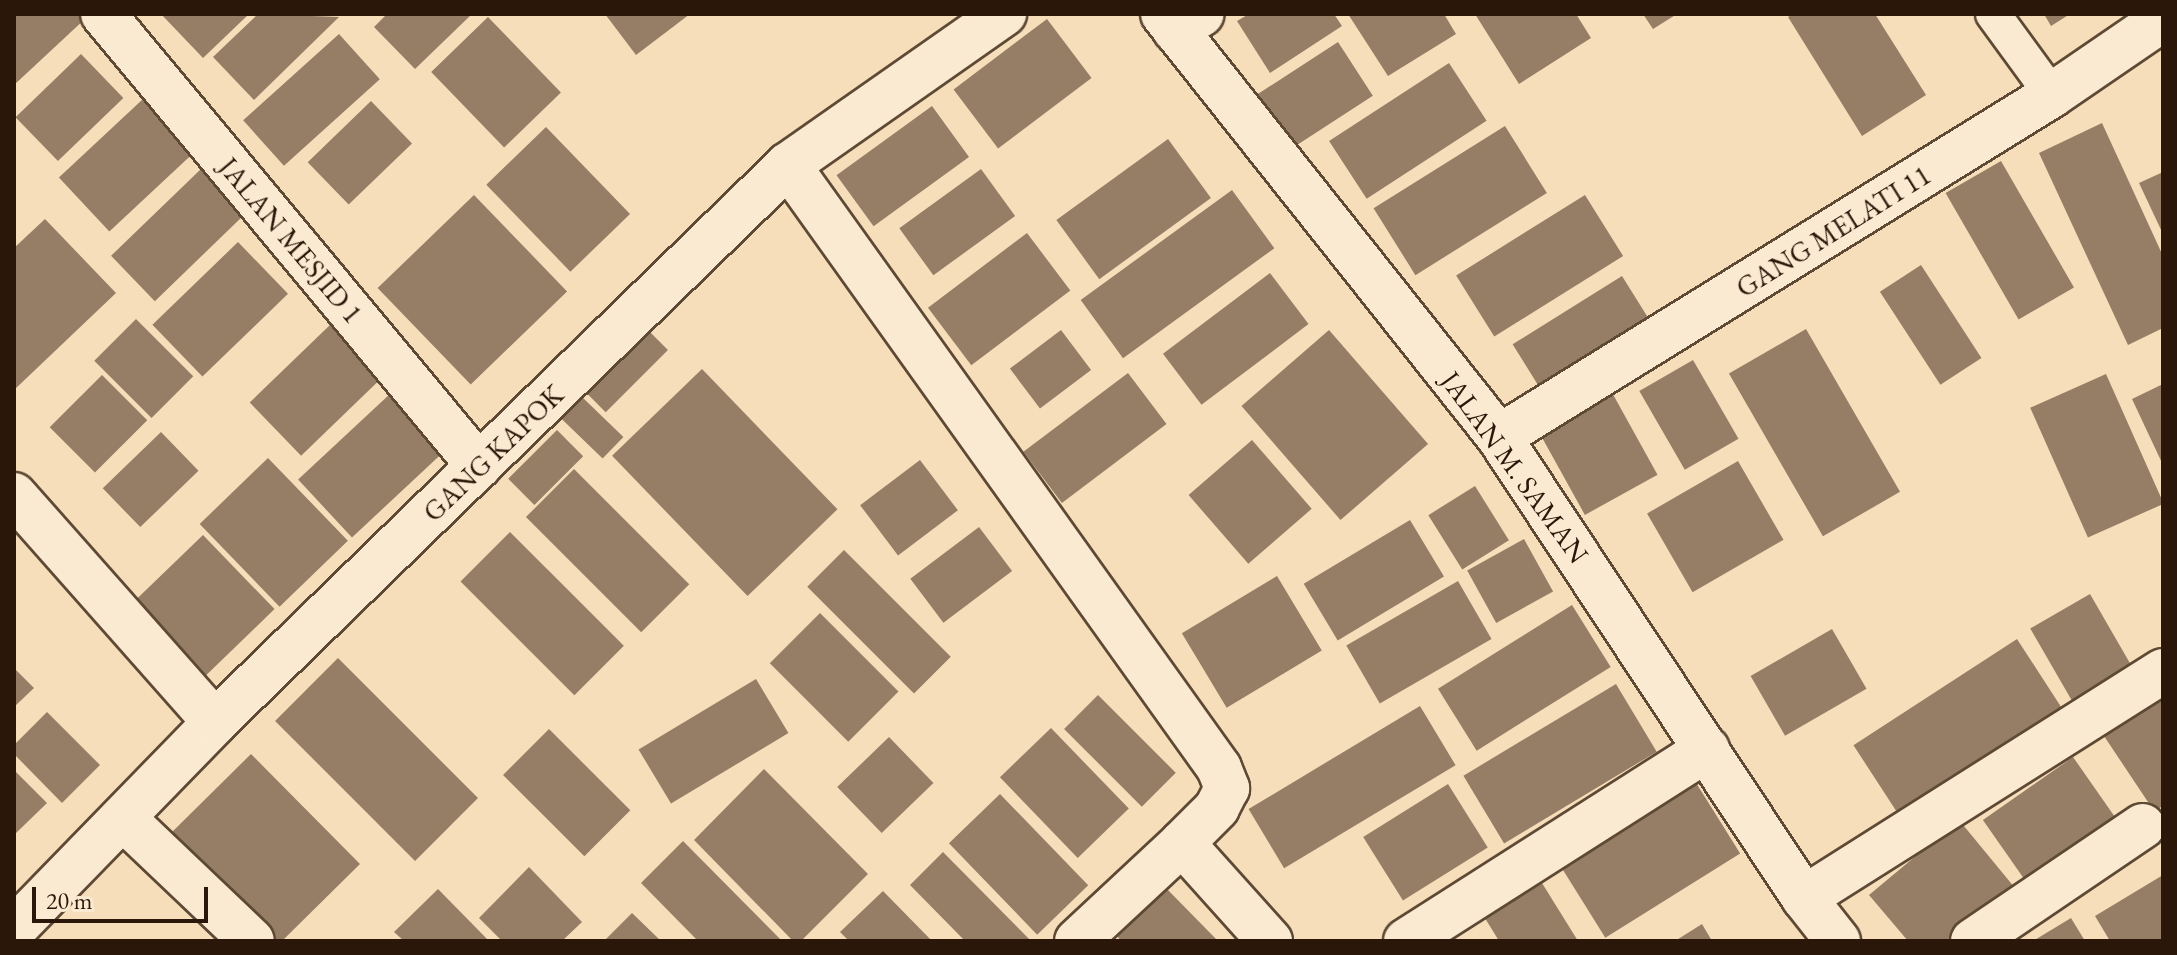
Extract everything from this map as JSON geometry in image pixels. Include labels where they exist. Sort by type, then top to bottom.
[{"type":"street","name":"JALAN MESJID 1","points":[[103,14],[479,466]]},
{"type":"street","name":"GANG KAPOK","points":[[14,929],[125,820],[215,722],[788,165],[1004,14]]},
{"type":"street","name":"JALAN M. SAMAN","points":[[1180,19],[1499,437],[1832,939]]},
{"type":"street","name":"GANG MELATI 11","points":[[1499,437],[2052,95],[2163,19]]},
{"type":"street","points":[[788,165],[1219,768],[1227,788],[1222,798],[1182,843],[1077,941]]},
{"type":"street","points":[[14,495],[215,722]]},
{"type":"street","points":[[1804,898],[2163,671]]},
{"type":"street","points":[[1406,941],[1707,749]]},
{"type":"street","points":[[125,820],[252,941]]},
{"type":"street","points":[[1973,941],[2143,826]]},
{"type":"street","points":[[1182,843],[1270,941]]},
{"type":"lane","points":[[1993,14],[2052,95]]},
{"type":"building","points":[[14,14],[82,14],[86,18],[14,85]]},
{"type":"building","points":[[161,14],[249,14],[203,58]]},
{"type":"building","points":[[258,14],[339,17],[254,100],[213,57]]},
{"type":"building","points":[[387,14],[472,14],[415,69],[374,27]]},
{"type":"building","points":[[605,14],[690,14],[636,55]]},
{"type":"building","points":[[1249,14],[1334,14],[1342,26],[1270,73],[1237,21]]},
{"type":"building","points":[[1348,14],[1444,14],[1456,34],[1388,76]]},
{"type":"building","points":[[1475,14],[1576,14],[1591,38],[1519,84]]},
{"type":"building","points":[[1643,14],[1677,14],[1653,29]]},
{"type":"building","points":[[1793,14],[1875,14],[1926,95],[1862,136],[1788,17]]},
{"type":"building","points":[[2044,14],[2070,14],[2051,26]]},
{"type":"building","points":[[488,17],[561,93],[504,147],[431,72]]},
{"type":"building","points":[[1047,19],[1092,78],[998,149],[954,89]]},
{"type":"building","points":[[339,34],[380,79],[284,166],[243,120]]},
{"type":"building","points":[[1338,42],[1373,96],[1284,153],[1249,100]]},
{"type":"building","points":[[81,54],[123,98],[58,161],[16,117]]},
{"type":"building","points":[[1449,63],[1487,121],[1367,199],[1329,141]]},
{"type":"building","points":[[143,99],[193,153],[109,232],[59,177]]},
{"type":"building","points":[[371,101],[412,143],[349,205],[308,162]]},
{"type":"building","points":[[932,106],[969,157],[874,226],[837,175]]},
{"type":"building","points":[[2102,123],[2163,256],[2163,328],[2128,345],[2039,153]]},
{"type":"building","points":[[1505,126],[1547,193],[1415,275],[1374,208]]},
{"type":"building","points":[[546,127],[630,214],[570,272],[486,185]]},
{"type":"building","points":[[1168,139],[1211,198],[1099,279],[1056,220]]},
{"type":"building","points":[[2001,161],[2074,287],[2019,319],[1946,193]]},
{"type":"building","points":[[201,169],[245,214],[155,301],[111,256]]},
{"type":"building","points":[[981,169],[1015,216],[933,275],[899,228]]},
{"type":"building","points":[[2163,172],[2163,234],[2139,183]]},
{"type":"building","points":[[1232,190],[1274,248],[1123,358],[1081,300]]},
{"type":"building","points":[[474,195],[567,291],[471,384],[378,288]]},
{"type":"building","points":[[1585,195],[1623,256],[1494,337],[1456,276]]},
{"type":"building","points":[[45,219],[116,293],[14,390],[14,248]]},
{"type":"building","points":[[1027,233],[1070,291],[971,365],[928,308]]},
{"type":"building","points":[[238,242],[288,294],[202,376],[152,325]]},
{"type":"building","points":[[1921,265],[1981,358],[1940,385],[1880,292]]},
{"type":"building","points":[[1270,273],[1309,324],[1201,405],[1163,354]]},
{"type":"building","points":[[1622,276],[1648,318],[1539,386],[1513,344]]},
{"type":"building","points":[[136,319],[193,376],[152,418],[94,361]]},
{"type":"building","points":[[331,324],[382,377],[301,456],[250,402]]},
{"type":"building","points":[[646,328],[668,350],[606,412],[584,390]]},
{"type":"building","points":[[1806,329],[1900,492],[1823,536],[1729,374]]},
{"type":"building","points":[[1061,330],[1091,370],[1040,408],[1010,369]]},
{"type":"building","points":[[1329,330],[1428,444],[1341,520],[1241,406]]},
{"type":"building","points":[[1693,360],[1738,439],[1685,470],[1639,391]]},
{"type":"building","points":[[702,369],[837,509],[748,596],[612,456]]},
{"type":"building","points":[[1128,373],[1167,424],[1062,503],[1023,452]]},
{"type":"building","points":[[2106,374],[2163,504],[2088,537],[2030,408]]},
{"type":"building","points":[[102,375],[147,420],[95,473],[50,427]]},
{"type":"building","points":[[2163,384],[2163,465],[2132,399]]},
{"type":"building","points":[[1610,389],[1658,475],[1585,515],[1537,429]]},
{"type":"building","points":[[391,393],[445,451],[352,537],[298,480]]},
{"type":"building","points":[[581,396],[623,437],[603,459],[560,418]]},
{"type":"building","points":[[557,430],[583,456],[534,505],[508,479]]},
{"type":"building","points":[[161,432],[199,471],[140,527],[103,488]]},
{"type":"building","points":[[1252,440],[1312,509],[1248,564],[1189,495]]},
{"type":"building","points":[[268,458],[348,541],[280,607],[200,524]]},
{"type":"building","points":[[920,460],[958,510],[898,555],[860,505]]},
{"type":"building","points":[[1738,461],[1784,540],[1693,592],[1647,514]]},
{"type":"building","points":[[574,469],[689,584],[641,632],[526,517]]},
{"type":"building","points":[[1475,486],[1509,540],[1462,569],[1428,515]]},
{"type":"building","points":[[1410,520],[1444,577],[1338,640],[1304,584]]},
{"type":"building","points":[[979,527],[1012,571],[943,623],[910,579]]},
{"type":"building","points":[[510,532],[624,646],[574,695],[461,581]]},
{"type":"building","points":[[203,535],[275,609],[204,677],[133,603]]},
{"type":"building","points":[[1524,539],[1553,591],[1496,623],[1467,571]]},
{"type":"building","points":[[844,550],[951,657],[914,694],[807,587]]},
{"type":"building","points":[[1277,576],[1322,651],[1227,708],[1182,633]]},
{"type":"building","points":[[1458,581],[1492,639],[1380,704],[1346,646]]},
{"type":"building","points":[[2090,594],[2138,678],[2079,713],[2030,628]]},
{"type":"building","points":[[1572,605],[1611,667],[1477,751],[1438,689]]},
{"type":"building","points":[[820,613],[898,691],[848,742],[770,663]]},
{"type":"building","points":[[1832,629],[1866,689],[1785,736],[1751,676]]},
{"type":"building","points":[[2017,639],[2065,714],[1902,820],[1853,745]]},
{"type":"building","points":[[338,658],[478,798],[415,861],[275,721]]},
{"type":"building","points":[[14,668],[34,688],[14,707]]},
{"type":"building","points":[[756,679],[788,733],[671,804],[639,750]]},
{"type":"building","points":[[1616,684],[1657,752],[1504,843],[1463,776]]},
{"type":"building","points":[[2163,686],[2163,806],[2154,811],[2098,727]]},
{"type":"building","points":[[1098,695],[1176,773],[1142,807],[1064,729]]},
{"type":"building","points":[[1420,706],[1456,765],[1284,868],[1249,809]]},
{"type":"building","points":[[47,712],[100,765],[62,803],[14,754],[14,745]]},
{"type":"building","points":[[1051,728],[1129,809],[1078,858],[1000,777]]},
{"type":"building","points":[[549,729],[630,810],[584,856],[503,775]]},
{"type":"building","points":[[889,737],[933,783],[882,833],[837,787]]},
{"type":"building","points":[[251,754],[360,864],[282,941],[272,941],[168,836]]},
{"type":"building","points":[[2073,757],[2120,824],[2030,887],[1983,820]]},
{"type":"building","points":[[764,769],[868,874],[801,941],[793,941],[694,840]]},
{"type":"building","points":[[14,770],[47,803],[14,835]]},
{"type":"building","points":[[1693,778],[1740,853],[1605,938],[1558,862]]},
{"type":"building","points":[[1448,784],[1488,848],[1403,901],[1363,837]]},
{"type":"building","points":[[1000,794],[1088,885],[1037,935],[949,843]]},
{"type":"building","points":[[1959,820],[2015,888],[1951,941],[1908,941],[1869,895]]},
{"type":"building","points":[[683,841],[782,941],[698,941],[641,883]]},
{"type":"building","points":[[943,852],[1031,941],[965,941],[910,885]]},
{"type":"building","points":[[529,867],[582,922],[562,941],[502,941],[479,918]]},
{"type":"building","points":[[1537,875],[1578,941],[1499,941],[1480,910]]},
{"type":"building","points":[[2163,875],[2163,941],[2110,941],[2095,916]]},
{"type":"building","points":[[1166,888],[1218,941],[1121,941],[1117,936]]},
{"type":"building","points":[[438,889],[489,941],[404,941],[394,932]]},
{"type":"building","points":[[883,891],[932,941],[849,941],[840,932]]},
{"type":"building","points":[[632,913],[661,941],[604,941]]},
{"type":"building","points":[[2071,918],[2085,941],[2033,941]]},
{"type":"building","points":[[1702,924],[1712,941],[1675,941]]}]
